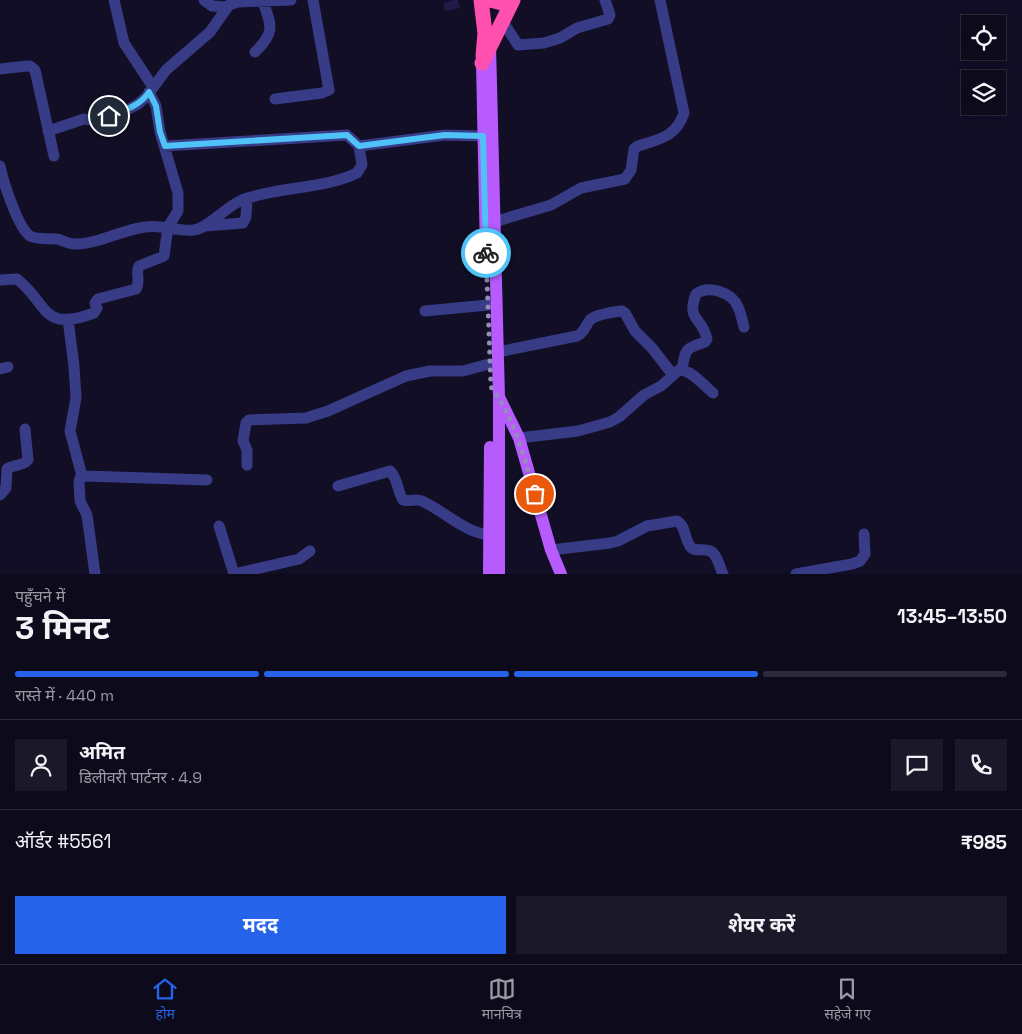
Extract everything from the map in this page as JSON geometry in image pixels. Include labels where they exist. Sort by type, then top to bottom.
[{"type":"highway","points":[[481,0],[488,40],[482,63]]},
{"type":"highway","points":[[488,40],[503,22],[511,3],[490,0]]},
{"type":"main road","points":[[488,40],[499,398],[494,535],[489,574]]},
{"type":"main road","points":[[482,63],[494,535],[499,574]]},
{"type":"main road","points":[[491,387],[499,398],[519,438],[551,550],[561,574]]},
{"type":"street","points":[[0,280],[14,278],[19,280],[51,317],[60,320],[68,319],[94,313],[97,308],[96,303],[98,299],[136,289],[138,284],[138,267],[164,256],[168,227],[176,215],[179,202],[178,193],[160,132],[156,106],[151,90],[124,43],[114,0]]},
{"type":"street","points":[[204,0],[212,6],[238,2],[291,0]]},
{"type":"street","points":[[275,99],[322,93],[328,90],[313,0]]},
{"type":"street","points":[[503,22],[518,44],[540,44],[560,38],[577,28],[608,19],[610,15],[605,0]]},
{"type":"street","points":[[494,222],[551,205],[582,188],[626,179],[631,170],[634,149],[666,137],[676,129],[684,112],[660,0]]},
{"type":"street","points":[[255,52],[265,42],[270,33],[270,20],[263,2]]},
{"type":"street","points":[[48,131],[84,119],[98,121],[127,110],[142,100],[166,70],[210,32],[228,4]]},
{"type":"street","points":[[0,69],[33,67],[54,156]]},
{"type":"street","points":[[165,146],[347,135],[359,146],[362,165],[354,175],[327,184],[247,198],[225,209],[205,226]]},
{"type":"street","points":[[359,146],[445,135],[483,136]]},
{"type":"street","points":[[0,166],[5,201],[29,235],[35,238],[58,239],[74,244],[87,243],[145,227],[195,230],[205,226],[243,223],[246,217],[247,198]]},
{"type":"street","points":[[519,438],[578,431],[610,422],[620,417],[644,395],[661,386],[678,372],[685,352],[705,342],[707,339],[698,320],[692,314],[696,294],[701,290],[709,289],[729,296],[734,300],[744,327]]},
{"type":"street","points":[[425,311],[488,305]]},
{"type":"street","points":[[498,352],[577,336],[593,318],[622,311],[635,331],[678,372],[713,393]]},
{"type":"street","points":[[68,319],[76,398],[70,426],[70,436],[82,476]]},
{"type":"street","points":[[247,465],[247,450],[243,441],[246,423],[249,420],[306,418],[328,411],[406,376],[430,371],[462,371],[489,364]]},
{"type":"street","points":[[0,495],[6,488],[7,469],[23,464],[28,460],[25,429]]},
{"type":"street","points":[[338,486],[390,471],[394,475],[403,500],[420,500],[469,529],[494,535]]},
{"type":"street","points":[[82,476],[207,480]]},
{"type":"street","points":[[82,476],[78,482],[80,501],[87,514],[95,574]]},
{"type":"street","points":[[551,550],[610,543],[618,541],[647,526],[677,521],[681,524],[690,546],[694,549],[708,550],[713,553],[723,574]]},
{"type":"street","points":[[219,526],[234,574],[299,559],[310,551]]},
{"type":"street","points":[[796,574],[860,561],[865,554],[864,534]]},
{"type":"building","points":[[458,0],[460,8],[445,11],[443,3]]},
{"type":"way so far","points":[[486,253],[491,387],[499,398],[519,438],[535,494]]},
{"type":"route","points":[[109,116],[138,104],[149,92],[156,106],[160,132],[165,146],[347,135],[359,146],[445,135],[483,136],[486,253]]}]
